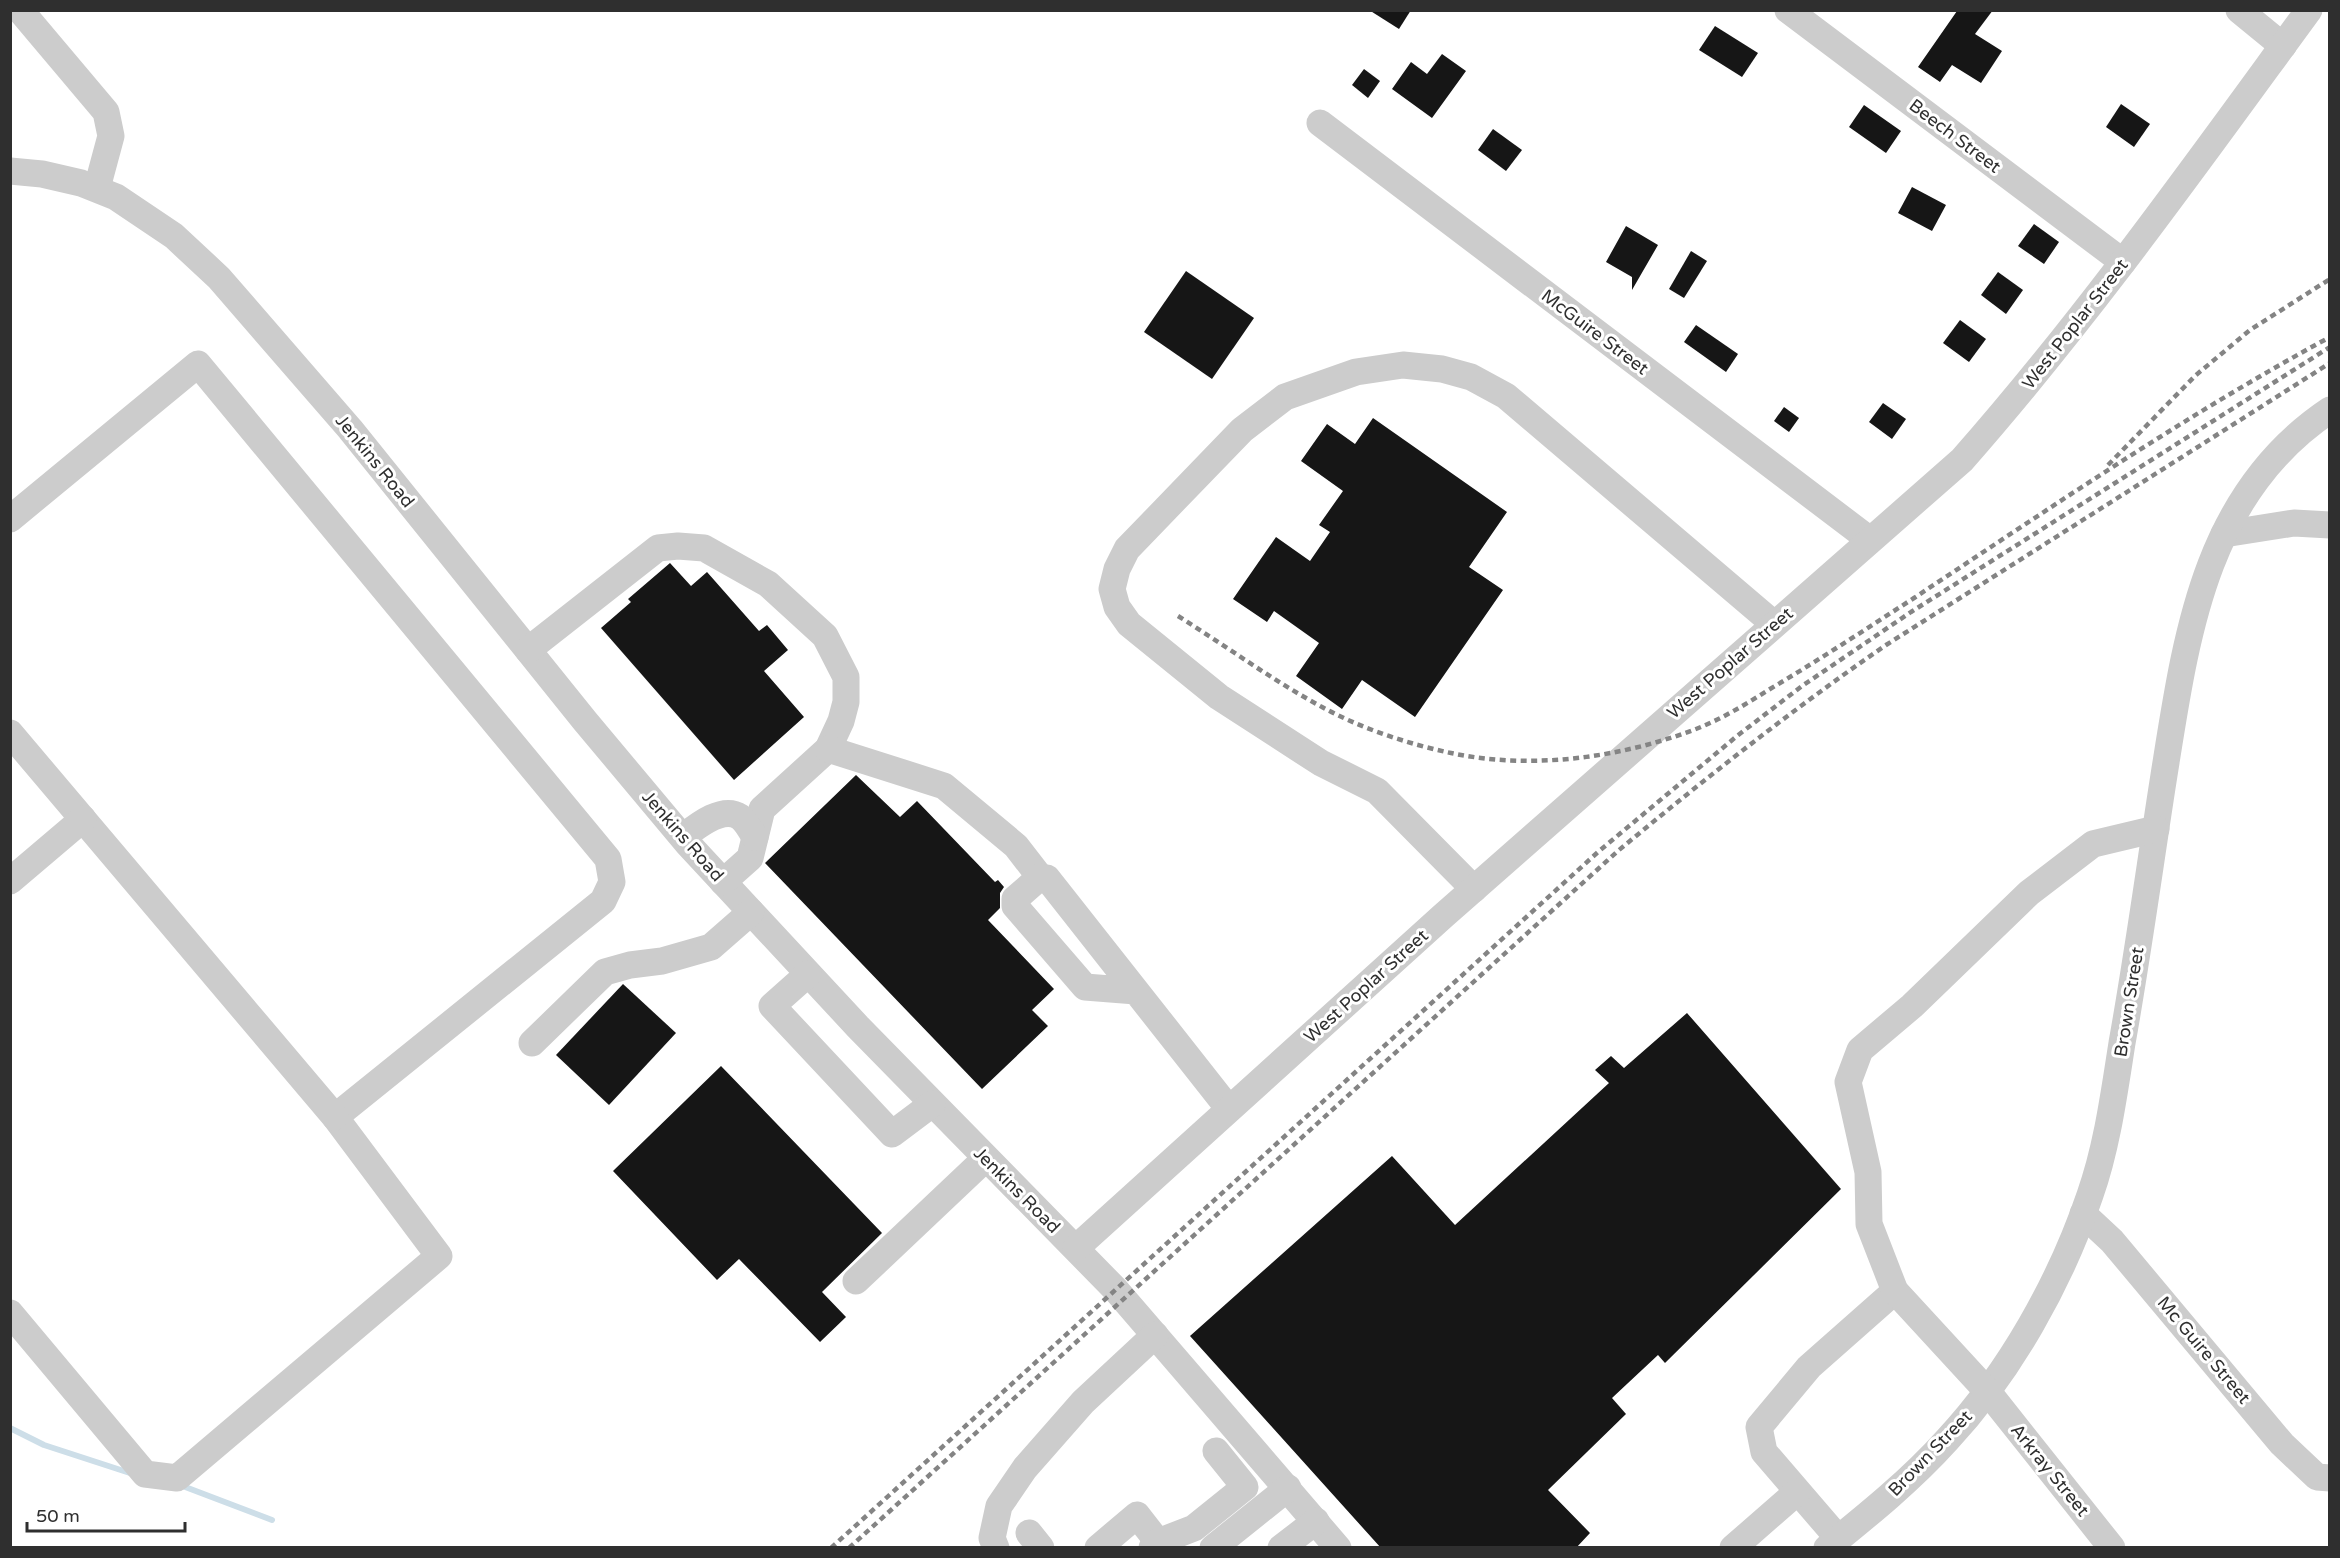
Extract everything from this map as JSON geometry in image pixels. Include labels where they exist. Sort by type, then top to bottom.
[{"type":"street","points":[[20,10],[106,112],[111,136],[97,188]]},
{"type":"street","name":"Beech Street","points":[[1788,10],[2123,262]]},
{"type":"street","points":[[2239,10],[2283,46]]},
{"type":"street","name":"West Poplar Street","points":[[1076,1248],[1474,889],[1962,460],[2022,392],[2123,262],[2309,10]]},
{"type":"street","name":"McGuire Street","points":[[1320,123],[1870,540]]},
{"type":"street","name":"Jenkins Road","points":[[10,171],[42,174],[97,188],[174,236],[241,300],[350,429],[528,650],[683,837],[808,974],[932,1104],[1076,1248],[1155,1335],[1338,1548]]},
{"type":"street","points":[[10,519],[198,364],[608,859],[612,882],[603,901],[335,1117]]},
{"type":"street","points":[[1474,889],[1377,791],[1321,763],[1219,696],[1129,624],[1117,607],[1112,589],[1117,569],[1127,549],[1242,430],[1285,397],[1356,372],[1402,365],[1442,369],[1471,377],[1506,396],[1774,624]]},
{"type":"street","name":"Brown Street","points":[[1832,1543],[1902,1486],[1948,1440],[1988,1392],[2046,1295],[2084,1214],[2092,1191],[2112,1106],[2188,635],[2201,587],[2242,499],[2270,461],[2308,424],[2330,410]]},
{"type":"street","points":[[2224,534],[2294,523],[2330,525]]},
{"type":"street","points":[[528,650],[658,548],[678,546],[704,548],[768,584],[825,636],[846,677],[843,712],[828,749],[762,809],[750,858],[723,882]]},
{"type":"street","points":[[10,733],[335,1117],[439,1256],[177,1478],[145,1474],[10,1313]]},
{"type":"street","points":[[828,749],[944,786],[1016,846],[1040,878]]},
{"type":"street","points":[[683,837],[704,821],[728,814],[740,817],[755,837]]},
{"type":"street","points":[[10,881],[83,819]]},
{"type":"street","points":[[1832,1543],[1797,1492],[1764,1452],[1759,1427],[1809,1367],[1895,1291],[1869,1224],[1868,1172],[1848,1082],[1860,1050],[1912,1006],[2029,893],[2093,844],[2156,829]]},
{"type":"street","points":[[1136,991],[1085,987],[1015,906],[1015,899],[1040,878],[1047,878],[1230,1109]]},
{"type":"street","points":[[532,1043],[605,972],[630,965],[662,961],[711,947],[751,912]]},
{"type":"street","points":[[808,974],[772,1006],[892,1134],[932,1104]]},
{"type":"street","points":[[856,1281],[985,1159]]},
{"type":"street","name":"Mc Guire Street","points":[[2084,1214],[2112,1241],[2282,1444],[2317,1477],[2330,1478]]},
{"type":"street","name":"Arkray Street","points":[[1895,1291],[1988,1392],[2112,1548]]},
{"type":"street","points":[[996,1548],[992,1538],[999,1506],[1025,1468],[1083,1402],[1155,1335]]},
{"type":"street","points":[[1098,1548],[1137,1515],[1155,1545],[1194,1528],[1245,1486],[1216,1451]]},
{"type":"street","points":[[1213,1548],[1288,1488]]},
{"type":"street","points":[[1733,1548],[1797,1492]]},
{"type":"street","points":[[1281,1548],[1316,1521]]},
{"type":"building","points":[[1369,10],[1411,10],[1399,29]]},
{"type":"building","points":[[1993,10],[1975,34],[2002,51],[1981,83],[1952,65],[1940,82],[1918,67],[1957,11]]},
{"type":"building","points":[[1715,26],[1758,53],[1742,77],[1699,50]]},
{"type":"building","points":[[1442,54],[1466,71],[1432,118],[1392,89],[1411,62],[1427,74]]},
{"type":"building","points":[[1364,69],[1380,81],[1368,98],[1352,85]]},
{"type":"building","points":[[2121,104],[2150,124],[2134,147],[2106,127]]},
{"type":"building","points":[[1864,105],[1901,131],[1886,153],[1849,127]]},
{"type":"building","points":[[1493,129],[1522,150],[1506,171],[1478,150]]},
{"type":"building","points":[[1912,187],[1946,205],[1932,231],[1898,213]]},
{"type":"building","points":[[2034,224],[2059,242],[2044,264],[2018,246]]},
{"type":"building","points":[[1626,226],[1658,245],[1632,290],[1632,277],[1606,262]]},
{"type":"building","points":[[1691,251],[1707,261],[1684,298],[1669,289]]},
{"type":"building","points":[[1186,271],[1254,318],[1212,379],[1144,332]]},
{"type":"building","points":[[1998,272],[2023,290],[2006,314],[1981,295]]},
{"type":"building","points":[[1960,320],[1986,339],[1969,362],[1943,343]]},
{"type":"building","points":[[1696,325],[1738,354],[1726,372],[1684,342]]},
{"type":"building","points":[[1883,403],[1906,419],[1892,439],[1869,422]]},
{"type":"building","points":[[1784,407],[1799,418],[1789,432],[1774,421]]},
{"type":"building","points":[[1373,418],[1507,512],[1469,567],[1503,590],[1415,717],[1362,680],[1342,709],[1296,676],[1319,643],[1274,611],[1267,622],[1233,599],[1276,537],[1310,561],[1330,532],[1319,525],[1343,491],[1301,461],[1327,424],[1355,444]]},
{"type":"building","points":[[670,563],[691,586],[707,572],[759,631],[767,625],[788,650],[764,671],[804,717],[734,780],[601,628],[631,602],[628,599]]},
{"type":"building","points":[[856,775],[900,817],[917,801],[995,882],[998,880],[1004,887],[1000,893],[1000,908],[988,920],[1054,989],[1032,1010],[1048,1026],[982,1089],[765,863]]},
{"type":"building","points":[[623,984],[676,1033],[609,1105],[556,1055]]},
{"type":"building","points":[[1687,1013],[1841,1189],[1665,1363],[1658,1355],[1612,1398],[1626,1414],[1548,1490],[1590,1533],[1576,1548],[1381,1548],[1190,1336],[1392,1156],[1455,1225],[1609,1083],[1595,1070],[1611,1056],[1624,1068]]},
{"type":"building","points":[[721,1066],[882,1233],[822,1292],[846,1317],[820,1342],[739,1259],[717,1280],[613,1171]]},
{"type":"waterway","points":[[10,1428],[44,1445],[133,1474]]},
{"type":"waterway","points":[[180,1485],[272,1520]]},
{"type":"railway","points":[[2108,465],[2196,375],[2250,330],[2330,279]]},
{"type":"railway","points":[[1178,616],[1303,697],[1368,728],[1418,745],[1481,758],[1544,761],[1606,754],[1637,747],[1696,729],[1743,706],[1860,633],[2171,430],[2330,337]]},
{"type":"railway","points":[[831,1548],[1598,852],[1737,736],[1802,686],[1911,612],[2330,347]]},
{"type":"railway","points":[[849,1548],[1619,850],[1684,797],[1784,719],[1886,645],[2330,363]]}]
